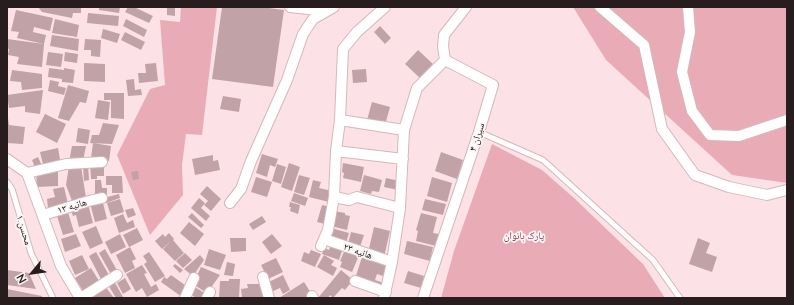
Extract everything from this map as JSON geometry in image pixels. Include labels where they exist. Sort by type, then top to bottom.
[{"type":"street","points":[[290,7],[326,8]]},
{"type":"street","points":[[385,7],[357,32],[343,49],[340,120],[336,152],[334,197],[349,200],[357,197],[400,208]]},
{"type":"street","points":[[355,281],[385,295],[392,262],[400,208],[404,130],[417,88],[445,60],[443,46],[444,35],[466,7]]},
{"type":"street","points":[[600,7],[644,45],[662,129],[695,175],[729,187],[767,195],[787,190]]},
{"type":"street","points":[[688,7],[690,32],[682,72],[692,111],[710,135],[739,136],[787,120]]},
{"type":"street","points":[[230,203],[241,189],[250,161],[287,80],[303,34],[313,19],[326,8]]},
{"type":"street","name":"سیران ۴","points":[[423,298],[479,132],[493,85],[445,60]]},
{"type":"street","points":[[340,120],[404,130]]},
{"type":"street","points":[[336,152],[403,159]]},
{"type":"street","points":[[7,159],[27,173],[61,266],[81,298],[117,275]]},
{"type":"street","points":[[27,173],[66,164],[102,162]]},
{"type":"street","name":"هانیه ۲۳","points":[[334,197],[328,230],[323,243],[392,262]]},
{"type":"street","name":"هانیه ۱۳","points":[[42,215],[102,198]]},
{"type":"street","points":[[263,277],[270,298]]},
{"type":"street","points":[[185,298],[194,278]]},
{"type":"lane","points":[[479,132],[543,160],[653,260],[680,298]]},
{"type":"lane","name":"محسن ۱","points":[[7,182],[12,189],[31,253],[53,298]]},
{"type":"green space","points":[[181,7],[217,7],[202,135],[186,134],[182,165],[183,195],[150,235],[117,155],[150,89],[165,85],[160,20],[180,22]]},
{"type":"green space","points":[[573,7],[787,7],[787,183],[732,175],[606,60]]},
{"type":"green space","name":"پارک بانوان","points":[[492,144],[542,170],[574,198],[643,264],[665,298],[441,298],[454,251]]},
{"type":"building","points":[[38,7],[81,7],[81,13],[73,13],[72,18],[42,12]]},
{"type":"building","points":[[99,7],[120,7],[119,13],[99,10]]},
{"type":"building","points":[[128,7],[134,7],[153,16],[149,23],[125,12]]},
{"type":"building","points":[[167,7],[175,7],[175,16],[167,15]]},
{"type":"building","points":[[222,7],[261,7],[284,10],[273,87],[212,79]]},
{"type":"building","points":[[16,10],[53,18],[50,31],[34,27],[33,32],[46,35],[44,44],[17,38],[19,32],[11,31]]},
{"type":"building","points":[[88,13],[119,16],[118,26],[87,23]]},
{"type":"building","points":[[55,19],[79,25],[77,37],[52,33]]},
{"type":"building","points":[[126,19],[147,30],[144,37],[123,26]]},
{"type":"building","points":[[380,26],[391,38],[385,44],[374,32]]},
{"type":"building","points":[[103,29],[120,34],[117,43],[101,38]]},
{"type":"building","points":[[125,32],[145,42],[141,50],[121,40]]},
{"type":"building","points":[[52,35],[79,39],[78,51],[50,46]]},
{"type":"building","points":[[7,39],[44,44],[42,67],[17,64],[19,57],[8,55],[9,49],[7,48]]},
{"type":"building","points":[[85,39],[101,40],[100,57],[91,56],[91,50],[84,50]]},
{"type":"building","points":[[418,50],[433,64],[420,78],[405,64]]},
{"type":"building","points":[[48,52],[63,54],[61,67],[46,65]]},
{"type":"building","points":[[65,52],[78,54],[77,63],[64,61]]},
{"type":"building","points":[[84,63],[105,64],[105,82],[84,81]]},
{"type":"building","points":[[156,63],[158,81],[139,83],[138,73],[146,73],[145,64]]},
{"type":"building","points":[[49,68],[75,70],[73,83],[62,82],[62,79],[48,77]]},
{"type":"building","points":[[366,69],[367,82],[353,83],[352,70]]},
{"type":"building","points":[[12,70],[42,74],[42,88],[22,90],[21,82],[10,81]]},
{"type":"building","points":[[134,79],[135,90],[141,89],[142,95],[128,96],[126,80]]},
{"type":"building","points":[[50,80],[59,82],[58,86],[66,88],[64,95],[48,91]]},
{"type":"building","points":[[68,85],[89,91],[86,103],[80,102],[69,121],[58,118]]},
{"type":"building","points":[[43,90],[40,114],[25,112],[25,106],[9,108],[7,95]]},
{"type":"building","points":[[104,93],[124,93],[124,119],[111,118],[111,100],[104,100]]},
{"type":"building","points":[[223,96],[241,99],[239,112],[220,109]]},
{"type":"building","points":[[98,100],[110,102],[108,120],[95,118]]},
{"type":"building","points":[[372,102],[390,107],[385,125],[367,120]]},
{"type":"building","points":[[45,114],[66,124],[57,143],[36,132]]},
{"type":"building","points":[[7,118],[9,125],[25,127],[23,144],[7,143]]},
{"type":"building","points":[[103,123],[119,125],[112,144],[90,143],[92,135],[99,135]]},
{"type":"building","points":[[78,128],[90,130],[88,144],[76,142]]},
{"type":"building","points":[[93,143],[111,146],[109,161],[91,158]]},
{"type":"building","points":[[72,146],[86,146],[83,161],[69,162]]},
{"type":"building","points":[[58,148],[61,165],[44,168],[40,152]]},
{"type":"building","points":[[441,152],[463,160],[457,179],[435,171]]},
{"type":"building","points":[[262,154],[278,159],[275,167],[270,165],[267,177],[256,173]]},
{"type":"building","points":[[213,155],[213,161],[218,160],[220,170],[195,175],[192,159]]},
{"type":"building","points":[[38,157],[43,168],[36,170],[32,160]]},
{"type":"building","points":[[90,163],[104,163],[104,176],[97,176],[97,179],[91,179]]},
{"type":"building","points":[[289,163],[300,167],[292,191],[281,187]]},
{"type":"building","points":[[343,163],[364,167],[361,182],[343,178]]},
{"type":"building","points":[[277,164],[286,167],[281,184],[272,181]]},
{"type":"building","points":[[83,165],[88,165],[89,180],[84,181]]},
{"type":"building","points":[[69,166],[81,166],[86,198],[72,201],[66,185]]},
{"type":"building","points":[[58,170],[58,186],[37,187],[36,171]]},
{"type":"building","points":[[138,171],[139,179],[133,180],[131,172]]},
{"type":"building","points":[[299,175],[310,178],[304,195],[294,192]]},
{"type":"building","points":[[364,175],[382,180],[379,192],[372,191],[371,194],[360,191]]},
{"type":"building","points":[[106,176],[122,176],[123,193],[112,193],[112,185],[106,185]]},
{"type":"building","points":[[256,177],[272,182],[267,197],[251,192]]},
{"type":"building","points":[[432,177],[452,183],[447,202],[427,196]]},
{"type":"building","points":[[386,178],[400,181],[398,190],[384,187]]},
{"type":"building","points":[[95,180],[101,180],[102,188],[107,188],[107,197],[95,197]]},
{"type":"building","points":[[313,180],[321,182],[319,188],[332,191],[329,202],[309,197]]},
{"type":"building","points":[[207,186],[221,199],[211,211],[204,205],[208,201],[200,194]]},
{"type":"building","points":[[64,187],[68,204],[48,208],[47,199],[55,197],[53,189]]},
{"type":"building","points":[[294,193],[308,198],[305,206],[291,201]]},
{"type":"building","points":[[119,194],[120,198],[106,203],[104,198]]},
{"type":"building","points":[[199,198],[205,203],[201,208],[210,216],[206,221],[191,208]]},
{"type":"building","points":[[102,199],[107,219],[95,222],[90,203]]},
{"type":"building","points":[[120,199],[124,212],[111,216],[107,203]]},
{"type":"building","points":[[425,199],[446,204],[443,215],[422,210]]},
{"type":"building","points":[[290,202],[300,205],[298,214],[290,211]]},
{"type":"building","points":[[88,204],[93,223],[79,227],[76,215],[73,216],[70,208]]},
{"type":"building","points":[[322,205],[330,207],[325,224],[317,222]]},
{"type":"building","points":[[133,208],[136,215],[128,218],[125,210]]},
{"type":"building","points":[[67,209],[74,232],[63,235],[56,213]]},
{"type":"building","points":[[334,211],[345,213],[345,215],[350,216],[347,230],[331,226]]},
{"type":"building","points":[[192,213],[204,225],[201,228],[188,217]]},
{"type":"building","points":[[421,213],[437,217],[433,233],[439,234],[436,246],[416,241],[418,231],[416,230]]},
{"type":"building","points":[[123,214],[127,223],[133,220],[135,227],[119,233],[114,218]]},
{"type":"building","points":[[262,216],[266,222],[253,230],[249,224]]},
{"type":"building","points":[[189,222],[204,234],[195,246],[180,233]]},
{"type":"building","points":[[96,226],[103,243],[90,249],[82,232]]},
{"type":"building","points":[[374,227],[390,231],[384,257],[368,253]]},
{"type":"building","points":[[137,228],[143,240],[129,247],[123,235]]},
{"type":"building","points":[[331,228],[349,233],[346,243],[328,239]]},
{"type":"building","points":[[351,232],[364,235],[360,247],[348,244]]},
{"type":"building","points":[[169,233],[184,253],[175,261],[163,249],[171,241],[162,249],[155,241],[163,234],[165,237]]},
{"type":"building","points":[[76,234],[81,246],[65,252],[61,239]]},
{"type":"building","points":[[120,234],[126,247],[111,254],[105,242]]},
{"type":"building","points":[[272,234],[282,246],[271,254],[262,242]]},
{"type":"building","points":[[230,238],[246,238],[246,251],[231,252]]},
{"type":"building","points":[[698,238],[710,243],[706,253],[717,257],[712,272],[689,264]]},
{"type":"building","points":[[407,241],[433,247],[430,261],[404,254]]},
{"type":"building","points":[[331,244],[343,248],[339,260],[322,254],[324,248],[329,250]]},
{"type":"building","points":[[130,247],[136,259],[132,261],[135,268],[125,273],[116,255]]},
{"type":"building","points":[[346,247],[360,253],[352,272],[340,267],[342,262],[340,261]]},
{"type":"building","points":[[105,249],[118,272],[112,276],[99,253]]},
{"type":"building","points":[[209,249],[226,255],[220,270],[204,265]]},
{"type":"building","points":[[311,250],[321,254],[315,267],[301,261],[304,252],[309,254]]},
{"type":"building","points":[[96,252],[110,277],[102,281],[89,256]]},
{"type":"building","points":[[149,252],[165,276],[155,282],[144,264],[147,262],[143,256]]},
{"type":"building","points":[[185,253],[192,260],[183,268],[176,261]]},
{"type":"building","points":[[82,255],[89,269],[75,275],[69,261]]},
{"type":"building","points":[[200,255],[204,260],[193,276],[184,269]]},
{"type":"building","points":[[324,255],[334,261],[331,265],[337,268],[333,276],[317,267]]},
{"type":"building","points":[[362,257],[390,266],[386,277],[377,274],[375,280],[384,283],[382,289],[358,281],[359,277],[356,276]]},
{"type":"building","points":[[276,258],[283,272],[268,279],[261,265]]},
{"type":"building","points":[[227,262],[235,264],[233,276],[224,275]]},
{"type":"building","points":[[175,264],[183,270],[180,273],[173,266]]},
{"type":"building","points":[[142,265],[147,273],[144,274],[151,287],[156,284],[159,290],[147,297],[142,288],[136,292],[126,274]]},
{"type":"building","points":[[201,267],[220,275],[207,293],[193,284]]},
{"type":"building","points":[[91,268],[101,284],[85,294],[75,278]]},
{"type":"building","points":[[7,270],[29,273],[36,289],[7,285]]},
{"type":"building","points":[[341,270],[353,280],[345,290],[342,288],[333,298],[330,295],[328,298],[318,298]]},
{"type":"building","points":[[408,271],[424,276],[421,288],[404,283]]},
{"type":"building","points":[[171,275],[189,288],[182,297],[161,282],[164,277],[167,279]]},
{"type":"building","points":[[283,275],[290,290],[283,294],[280,288],[271,292],[267,283]]},
{"type":"building","points":[[125,278],[131,289],[123,294],[117,283]]},
{"type":"building","points":[[113,279],[123,297],[122,298],[116,298],[107,283]]},
{"type":"building","points":[[229,279],[240,279],[239,298],[219,298],[220,281],[229,281]]},
{"type":"building","points":[[304,282],[311,293],[304,298],[279,298]]},
{"type":"building","points":[[247,284],[264,284],[267,298],[242,298],[241,289],[248,288]]},
{"type":"building","points":[[104,285],[114,298],[91,298],[89,295]]},
{"type":"building","points":[[193,286],[208,295],[206,298],[196,298],[189,293]]},
{"type":"building","points":[[7,289],[42,296],[42,298],[7,298]]}]
